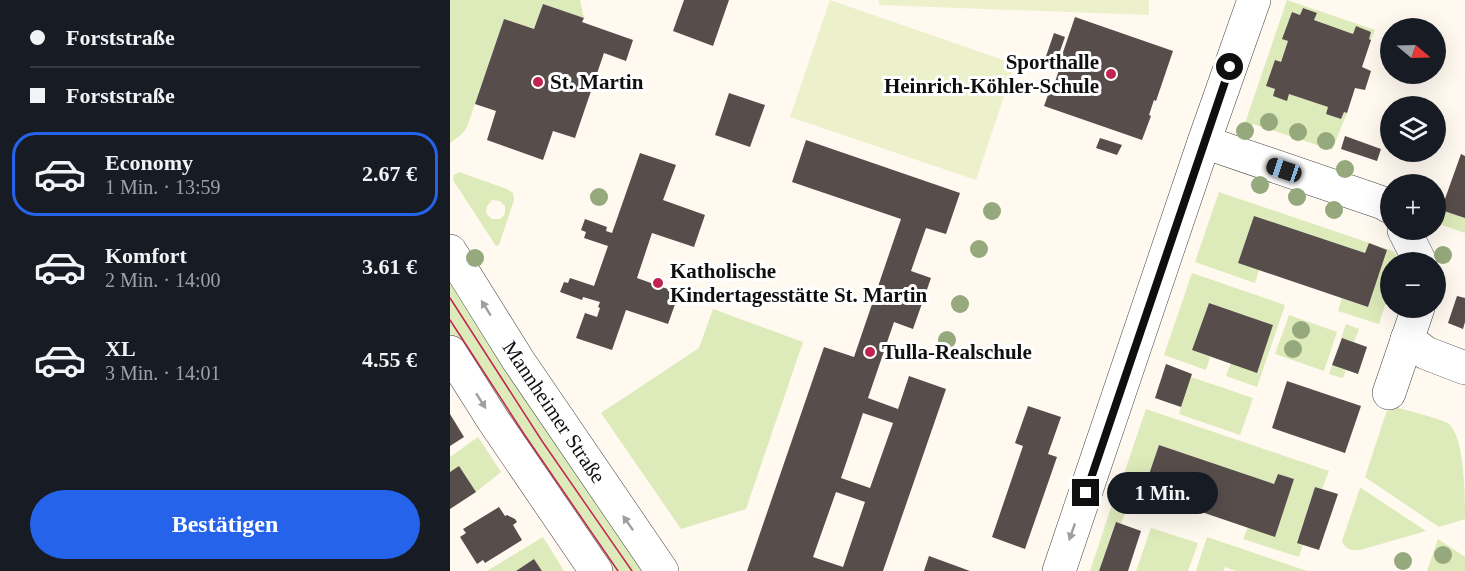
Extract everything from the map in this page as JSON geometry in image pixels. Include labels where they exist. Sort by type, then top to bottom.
[{"type":"street","points":[[1059,571],[1254,0]]},
{"type":"street","points":[[1204,142],[1380,202]]},
{"type":"street","name":"Mannheimer Straße","points":[[450,251],[518,360],[662,571]]},
{"type":"street","points":[[1389,393],[1414,318]]},
{"type":"street","points":[[1407,339],[1426,353],[1465,368]]},
{"type":"street","points":[[450,352],[499,429],[596,571]]},
{"type":"green space","points":[[450,0],[580,0],[584,18],[543,4],[534,29],[504,19],[467,127],[450,143]]},
{"type":"green space","points":[[830,0],[1015,64],[976,180],[790,117]]},
{"type":"green space","points":[[879,0],[1149,0],[1149,15],[879,5]]},
{"type":"green space","points":[[1287,0],[1375,30],[1371,40],[1369,39],[1371,32],[1356,26],[1353,34],[1314,20],[1316,13],[1303,8],[1300,15],[1292,12],[1283,39],[1288,41],[1281,62],[1266,86],[1275,89],[1273,96],[1287,100],[1289,94],[1328,107],[1326,114],[1341,119],[1344,112],[1347,113],[1332,150],[1253,124],[1246,143],[1239,141]]},
{"type":"green space","points":[[459,172],[513,193],[514,200],[499,245],[496,246],[453,180],[454,175]],"holes":[[[492,200],[500,201],[505,206],[505,214],[500,219],[492,219],[486,213],[487,206]]]},
{"type":"green space","points":[[1219,192],[1393,251],[1394,252],[1386,252],[1387,250],[1369,243],[1365,253],[1254,216],[1238,263],[1259,270],[1255,283],[1195,262]]},
{"type":"green space","points":[[1446,211],[1465,218],[1465,233],[1446,226]]},
{"type":"green space","points":[[450,269],[651,571],[610,571],[511,427],[450,333]]},
{"type":"green space","points":[[1380,271],[1381,318],[1379,324],[1338,311],[1342,298],[1368,307]]},
{"type":"green space","points":[[1192,273],[1285,305],[1257,387],[1226,376],[1231,363],[1257,372],[1273,325],[1209,303],[1192,350],[1210,357],[1206,370],[1164,355]]},
{"type":"green space","points":[[713,309],[803,342],[746,509],[681,529],[601,413],[699,348]]},
{"type":"green space","points":[[1289,315],[1337,332],[1324,371],[1275,354]]},
{"type":"green space","points":[[1346,324],[1359,329],[1354,342],[1341,338]]},
{"type":"green space","points":[[1332,365],[1346,370],[1343,378],[1329,374]]},
{"type":"green space","points":[[1191,377],[1253,398],[1240,435],[1179,414]]},
{"type":"green space","points":[[1395,407],[1445,422],[1454,431],[1463,469],[1465,519],[1439,527],[1365,477],[1387,411]]},
{"type":"green space","points":[[1146,409],[1329,471],[1322,489],[1315,487],[1297,542],[1303,545],[1299,557],[1243,539],[1248,527],[1275,536],[1294,479],[1278,474],[1274,484],[1159,445],[1143,492],[1163,499],[1159,512],[1116,497]]},
{"type":"green space","points":[[478,437],[501,472],[476,492],[459,467],[450,472],[450,457]]},
{"type":"green space","points":[[1360,488],[1426,531],[1360,550],[1347,548],[1342,541]]},
{"type":"green space","points":[[1112,505],[1126,510],[1121,524],[1115,523],[1099,571],[1090,571]]},
{"type":"green space","points":[[1151,528],[1198,543],[1188,571],[1136,571]]},
{"type":"green space","points":[[543,537],[564,571],[542,571],[534,559],[516,571],[487,571]]},
{"type":"green space","points":[[1207,537],[1307,571],[1236,571],[1225,567],[1223,571],[1196,571]]},
{"type":"green space","points":[[1438,539],[1465,557],[1465,571],[1427,571]]},
{"type":"building","points":[[684,0],[729,0],[713,46],[673,31]]},
{"type":"building","name":"St. Martin","points":[[543,4],[584,18],[582,22],[633,40],[626,61],[604,53],[575,138],[553,131],[543,160],[487,140],[496,111],[475,104],[504,19],[534,29]]},
{"type":"building","points":[[1303,8],[1317,13],[1314,20],[1353,34],[1356,26],[1371,32],[1369,39],[1371,40],[1362,67],[1371,71],[1365,90],[1355,88],[1347,113],[1344,112],[1341,119],[1326,114],[1328,107],[1289,94],[1287,101],[1273,96],[1275,89],[1266,86],[1275,60],[1281,62],[1288,41],[1282,39],[1292,12],[1300,15]]},
{"type":"building","name":"Sporthalle Heinrich-Köhler-Schule","points":[[1075,17],[1173,51],[1156,101],[1154,100],[1142,140],[1044,106],[1053,81],[1055,82]]},
{"type":"building","points":[[1054,33],[1065,37],[1055,65],[1044,62]]},
{"type":"building","points":[[729,93],[765,105],[750,147],[715,135]]},
{"type":"building","points":[[1345,136],[1380,149],[1380,152],[1377,161],[1341,149]]},
{"type":"building","points":[[1100,138],[1122,145],[1117,155],[1096,148]]},
{"type":"building","name":"Tulla-Realschule","points":[[806,140],[960,193],[946,234],[926,228],[911,271],[931,278],[913,329],[894,322],[868,398],[898,409],[909,376],[946,389],[883,571],[747,571],[824,347],[854,357],[901,219],[792,182]],"holes":[[[863,413],[893,423],[870,488],[841,478]],[[836,492],[865,502],[843,567],[813,557]]]},
{"type":"building","points":[[640,153],[676,165],[663,200],[705,215],[694,247],[652,233],[637,278],[679,293],[668,324],[626,310],[612,350],[576,338],[585,313],[597,317],[600,302],[583,297],[582,300],[560,292],[564,282],[568,283],[570,278],[594,286],[608,246],[584,238],[586,232],[581,230],[585,219],[607,227],[606,231],[612,233]]},
{"type":"building","points":[[1461,154],[1465,156],[1465,218],[1446,212],[1446,196]]},
{"type":"building","points":[[1254,216],[1365,253],[1369,243],[1387,250],[1380,252],[1380,271],[1368,307],[1238,263]]},
{"type":"building","points":[[1457,296],[1465,298],[1463,329],[1448,323]]},
{"type":"building","points":[[1209,303],[1273,325],[1257,373],[1192,350]]},
{"type":"building","points":[[1342,338],[1367,347],[1358,374],[1332,365]]},
{"type":"building","points":[[1166,364],[1192,374],[1181,407],[1155,398]]},
{"type":"building","points":[[1287,381],[1361,406],[1345,453],[1272,428]]},
{"type":"building","points":[[1028,406],[1061,417],[1048,454],[1057,457],[1025,549],[992,537],[1023,446],[1015,443]]},
{"type":"building","points":[[450,414],[464,437],[450,446]]},
{"type":"building","points":[[1159,445],[1274,484],[1278,474],[1294,479],[1275,537],[1143,492]]},
{"type":"building","points":[[459,466],[476,492],[450,509],[450,472]]},
{"type":"building","points":[[1315,487],[1338,494],[1319,550],[1297,543]]},
{"type":"building","points":[[499,507],[505,516],[515,519],[517,522],[513,525],[522,540],[485,563],[483,560],[477,564],[460,537],[466,533],[463,529]]},
{"type":"building","points":[[1116,522],[1141,531],[1128,571],[1099,571]]},
{"type":"building","points":[[929,556],[970,571],[924,571]]},
{"type":"building","points":[[534,559],[542,571],[516,571]]},
{"type":"tram line","points":[[450,298],[542,441],[632,571]]},
{"type":"tram line","points":[[450,320],[524,434],[618,571]]},
{"type":"place","name":"Sporthalle Heinrich-Köhler-Schule","points":[[1111,74]]},
{"type":"place","name":"St. Martin","points":[[538,82]]},
{"type":"place","name":"Katholische Kindertagesstätte St. Martin","points":[[658,283]]},
{"type":"place","name":"Tulla-Realschule","points":[[870,352]]},
{"type":"route","points":[[1086,493],[1230,67]]}]
